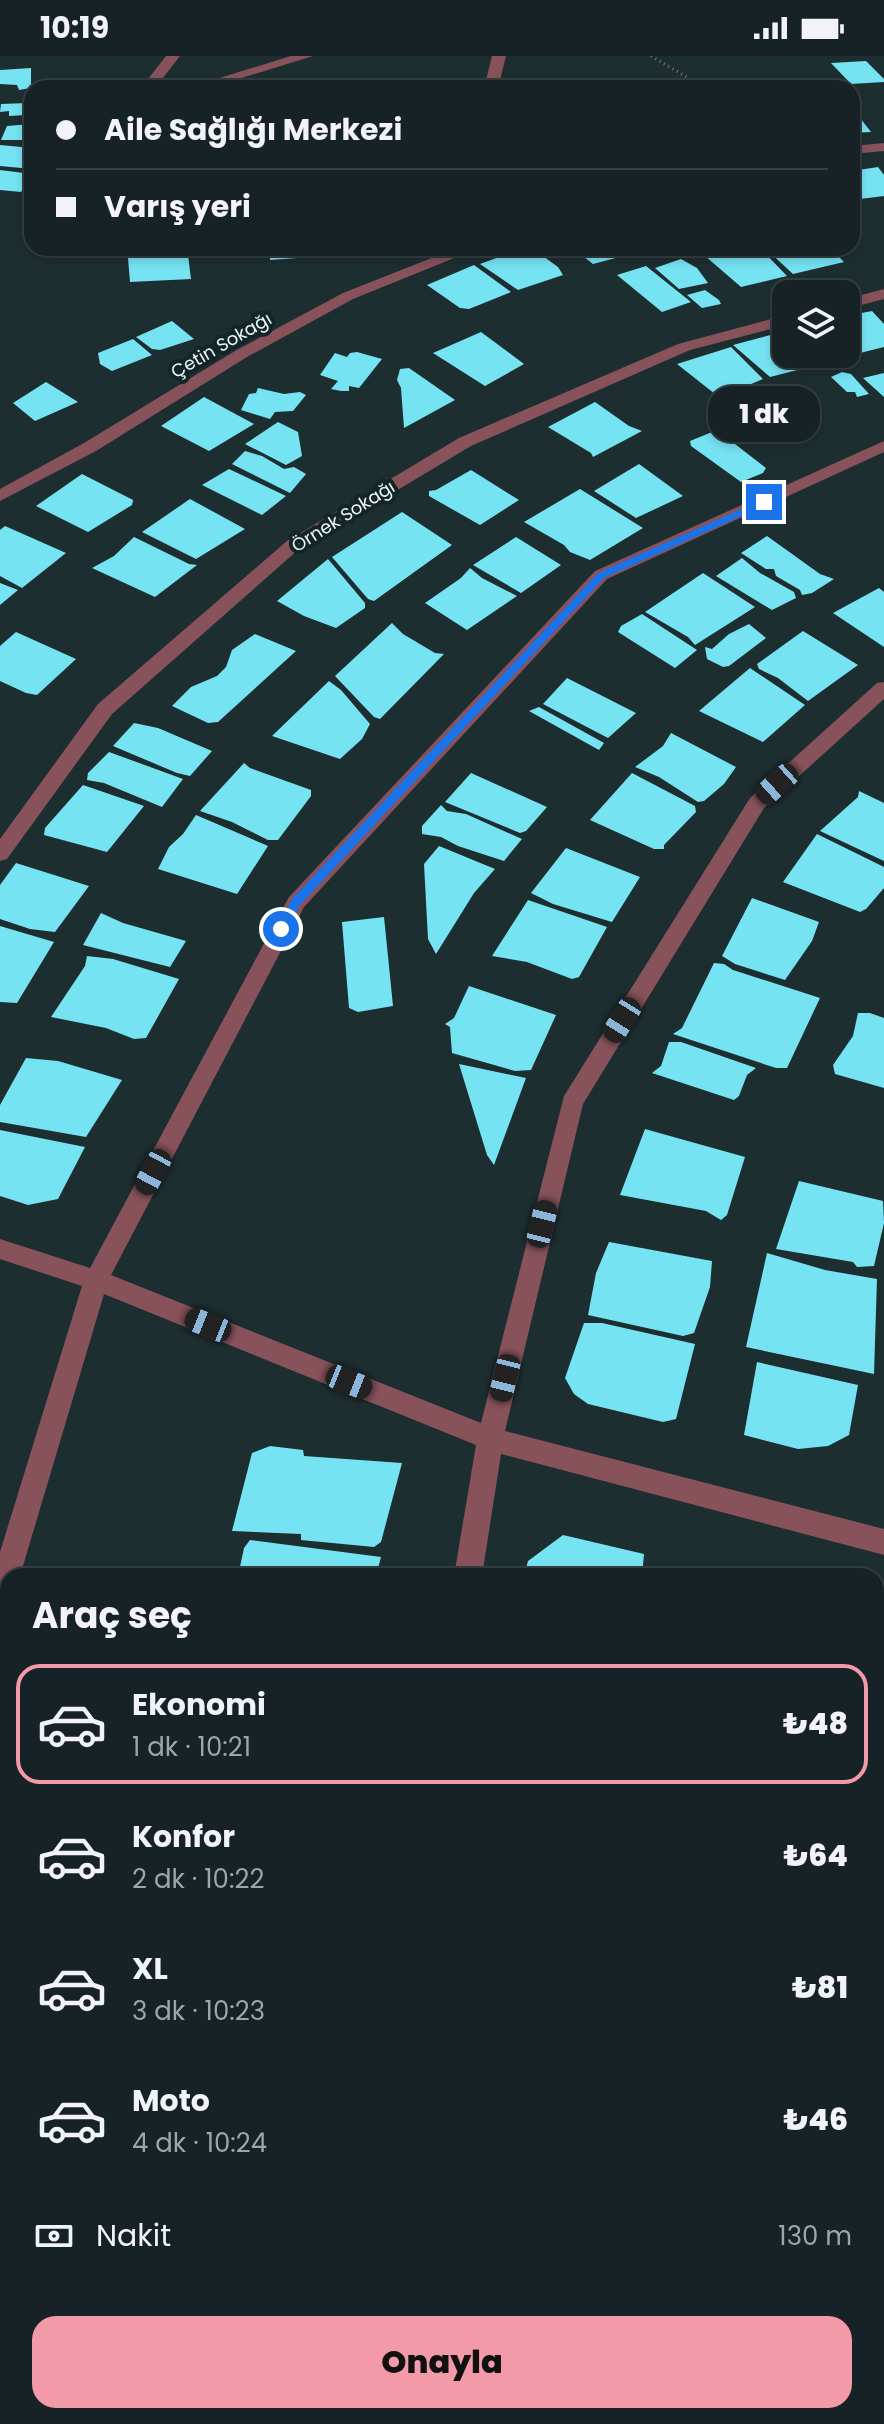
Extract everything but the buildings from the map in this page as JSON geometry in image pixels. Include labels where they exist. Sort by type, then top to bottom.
[{"type":"street","points":[[154,80],[173,56]]},
{"type":"street","points":[[222,80],[306,56]]},
{"type":"street","points":[[493,80],[499,56]]},
{"type":"street","points":[[860,149],[884,147]]},
{"type":"street","name":"Çetin Sokağı","points":[[0,496],[90,447],[241,354],[348,296],[450,256]]},
{"type":"street","points":[[860,300],[884,294]]},
{"type":"street","name":"Örnek Sokağı","points":[[0,854],[105,709],[293,545],[465,442],[684,347],[772,324]]},
{"type":"street","points":[[9,1568],[96,1280],[296,902],[601,575],[884,446]]},
{"type":"street","points":[[469,1568],[490,1439],[572,1102],[757,803],[884,688]]},
{"type":"street","points":[[0,1249],[96,1280],[490,1439],[884,1542]]},
{"type":"path","points":[[651,56],[692,80]]},
{"type":"route","points":[[281,929],[296,902],[601,575],[764,502]]}]
